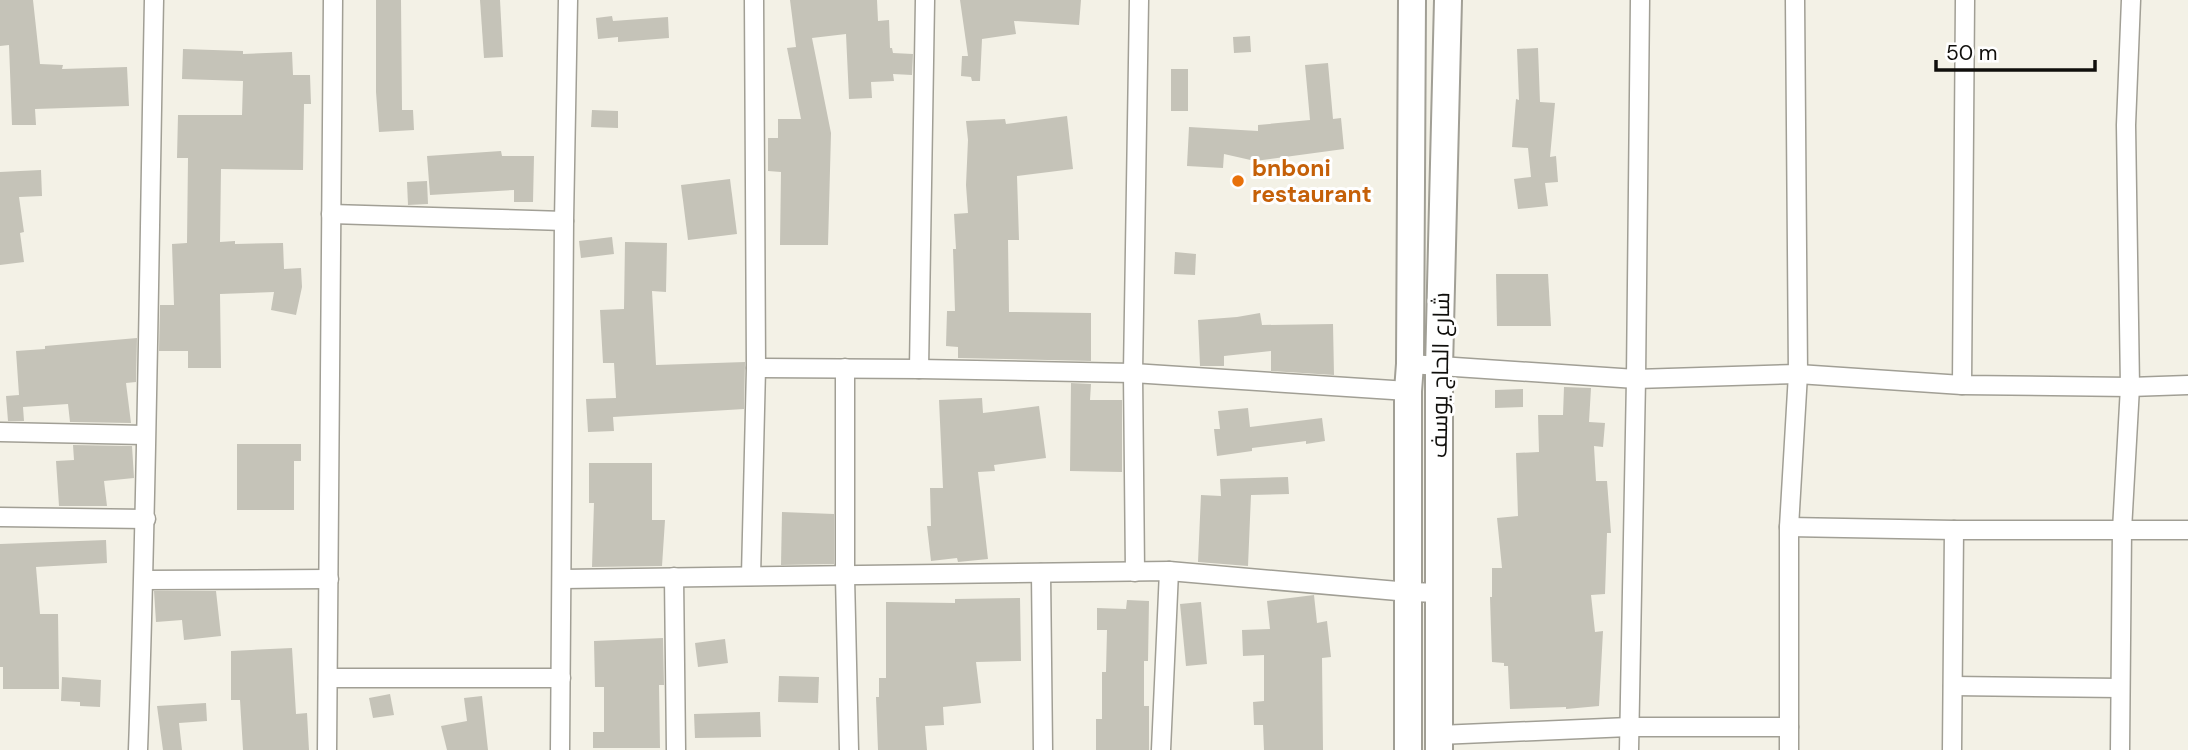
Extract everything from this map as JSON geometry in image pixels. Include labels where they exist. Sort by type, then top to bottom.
[{"type":"main road","name":"شارع الحاج يوسف","points":[[1408,750],[1412,0]]},
{"type":"main road","name":"شارع الحاج يوسف","points":[[1439,742],[1439,368],[1448,0]]},
{"type":"street","points":[[138,750],[146,519],[145,435],[153,0]]},
{"type":"street","points":[[327,750],[333,0]]},
{"type":"street","points":[[560,750],[568,0]]},
{"type":"street","points":[[751,576],[756,368],[754,0]]},
{"type":"street","points":[[919,369],[925,0]]},
{"type":"street","points":[[1135,572],[1133,373],[1139,0]]},
{"type":"street","points":[[1629,750],[1640,0]]},
{"type":"street","points":[[1789,750],[1789,527],[1798,374],[1796,0]]},
{"type":"street","points":[[1962,385],[1965,0]]},
{"type":"street","points":[[2120,750],[2122,530],[2130,387],[2126,125],[2132,0]]},
{"type":"street","points":[[331,214],[564,221]]},
{"type":"street","points":[[1410,364],[1636,379],[1798,374],[1962,385],[2188,385]]},
{"type":"street","points":[[756,368],[1133,373],[1408,391]]},
{"type":"street","points":[[845,368],[845,577],[849,750]]},
{"type":"street","points":[[0,432],[145,435]]},
{"type":"street","points":[[0,517],[146,519]]},
{"type":"street","points":[[1789,527],[2188,530]]},
{"type":"street","points":[[1952,750],[1954,530]]},
{"type":"street","points":[[562,579],[1169,571],[1441,593]]},
{"type":"street","points":[[1161,750],[1169,571]]},
{"type":"street","points":[[1041,573],[1043,750]]},
{"type":"street","points":[[674,577],[676,750]]},
{"type":"street","points":[[144,580],[329,579]]},
{"type":"street","points":[[328,678],[561,678]]},
{"type":"street","points":[[1953,686],[2120,688]]},
{"type":"street","points":[[1439,742],[1629,727],[1789,727]]},
{"type":"building","points":[[0,0],[33,0],[40,64],[63,65],[62,69],[127,67],[129,106],[35,109],[36,125],[12,125],[9,45],[0,46]]},
{"type":"building","points":[[376,0],[401,0],[402,110],[413,110],[414,130],[379,132]]},
{"type":"building","points":[[480,0],[500,0],[503,57],[484,58]]},
{"type":"building","points":[[790,0],[877,0],[878,21],[889,20],[890,48],[893,53],[913,54],[912,75],[893,74],[894,81],[871,82],[872,98],[849,99],[846,34],[812,38],[831,133],[828,245],[780,245],[781,172],[768,171],[768,138],[778,138],[778,119],[801,119],[787,48],[796,47]]},
{"type":"building","points":[[960,0],[1081,0],[1079,25],[1014,21],[1016,34],[982,39],[980,81],[972,81],[971,77],[961,76],[962,56],[968,56]]},
{"type":"building","points":[[612,16],[613,21],[668,17],[669,38],[618,42],[618,37],[598,39],[596,18]]},
{"type":"building","points":[[1250,36],[1251,52],[1234,53],[1233,37]]},
{"type":"building","points":[[1538,48],[1540,102],[1555,103],[1550,157],[1556,156],[1558,182],[1545,183],[1548,206],[1518,209],[1514,179],[1531,177],[1528,148],[1512,147],[1516,99],[1519,100],[1517,49]]},
{"type":"building","points":[[183,49],[243,51],[243,54],[292,52],[293,75],[310,75],[311,104],[304,104],[303,170],[221,169],[220,242],[283,243],[284,269],[301,268],[302,287],[296,315],[271,310],[274,292],[220,294],[221,368],[188,368],[188,351],[159,351],[160,305],[174,305],[172,244],[187,243],[188,158],[177,158],[178,115],[242,115],[243,81],[182,79]]},
{"type":"building","points":[[1328,63],[1333,119],[1341,118],[1344,149],[1255,161],[1224,154],[1223,168],[1187,166],[1189,127],[1258,131],[1258,125],[1310,120],[1305,65]]},
{"type":"building","points":[[1171,69],[1188,69],[1188,111],[1171,111]]},
{"type":"building","points":[[592,110],[618,111],[618,128],[591,127]]},
{"type":"building","points":[[1067,116],[1073,169],[1017,176],[1019,240],[1008,240],[1009,312],[1091,313],[1091,361],[958,358],[958,347],[946,346],[947,311],[955,311],[954,214],[968,213],[966,121],[1005,119],[1006,124]]},
{"type":"building","points":[[501,151],[502,156],[534,156],[533,202],[514,202],[514,190],[430,195],[427,156]]},
{"type":"building","points":[[41,170],[42,196],[19,197],[24,232],[20,233],[24,262],[0,265],[0,172]]},
{"type":"building","points":[[730,179],[737,234],[688,240],[681,185]]},
{"type":"building","points":[[427,181],[428,204],[408,205],[407,182]]},
{"type":"building","points":[[612,237],[614,254],[581,258],[579,241]]},
{"type":"building","points":[[625,242],[667,243],[666,292],[652,291],[656,365],[745,362],[744,409],[613,417],[614,431],[588,432],[586,399],[616,398],[614,363],[603,363],[600,310],[624,309]]},
{"type":"building","points":[[1175,252],[1196,254],[1195,275],[1174,274]]},
{"type":"building","points":[[1496,274],[1548,274],[1551,326],[1497,326]]},
{"type":"building","points":[[1260,313],[1262,325],[1333,324],[1334,375],[1271,371],[1271,351],[1224,356],[1224,366],[1200,366],[1198,320]]},
{"type":"building","points":[[137,338],[136,382],[126,383],[131,423],[70,422],[68,404],[23,407],[24,421],[8,421],[6,396],[19,395],[16,351]]},
{"type":"building","points":[[1071,383],[1091,384],[1090,400],[1122,400],[1122,472],[1070,471]]},
{"type":"building","points":[[1564,387],[1591,388],[1589,422],[1605,423],[1603,447],[1594,446],[1596,481],[1607,481],[1611,533],[1607,533],[1605,594],[1591,595],[1595,632],[1603,631],[1599,706],[1510,709],[1508,666],[1492,662],[1492,568],[1502,568],[1497,518],[1518,516],[1516,453],[1539,452],[1538,415],[1563,415]]},
{"type":"building","points":[[1523,389],[1523,407],[1495,408],[1495,390]]},
{"type":"building","points":[[982,398],[983,413],[1039,406],[1046,458],[994,465],[995,471],[978,472],[988,559],[931,561],[927,526],[931,526],[930,488],[943,488],[939,400]]},
{"type":"building","points":[[1248,408],[1250,427],[1322,418],[1325,441],[1252,448],[1252,451],[1217,456],[1214,429],[1220,429],[1218,411]]},
{"type":"building","points":[[237,444],[301,444],[301,461],[294,461],[294,510],[237,510]]},
{"type":"building","points":[[73,445],[132,446],[134,478],[104,481],[107,506],[59,506],[56,461],[74,460]]},
{"type":"building","points":[[589,463],[652,463],[652,520],[665,520],[662,566],[592,567],[594,503],[589,503]]},
{"type":"building","points":[[1288,477],[1289,494],[1251,495],[1248,566],[1198,562],[1201,495],[1221,496],[1220,479]]},
{"type":"building","points":[[782,512],[834,514],[834,564],[781,565]]},
{"type":"building","points":[[106,540],[107,563],[36,567],[40,614],[58,614],[59,689],[3,689],[3,667],[0,667],[0,544]]},
{"type":"building","points":[[154,591],[216,591],[221,636],[184,640],[182,620],[156,622]]},
{"type":"building","points":[[1314,595],[1317,623],[1327,621],[1331,657],[1322,658],[1323,750],[1264,750],[1263,725],[1254,725],[1253,702],[1264,701],[1264,655],[1243,656],[1242,630],[1270,629],[1267,601]]},
{"type":"building","points":[[1020,598],[1021,661],[976,662],[981,703],[943,707],[944,725],[925,726],[927,750],[878,750],[876,697],[879,697],[879,678],[886,678],[886,602],[955,603],[955,599]]},
{"type":"building","points":[[1127,600],[1149,601],[1148,661],[1144,661],[1144,706],[1149,706],[1149,750],[1096,750],[1096,719],[1102,719],[1102,672],[1106,672],[1107,630],[1097,630],[1097,608],[1126,609]]},
{"type":"building","points":[[1201,602],[1207,664],[1186,666],[1180,604]]},
{"type":"building","points":[[663,638],[664,685],[659,685],[660,748],[593,748],[593,732],[604,732],[604,687],[595,687],[594,641]]},
{"type":"building","points":[[725,639],[728,663],[698,667],[695,643]]},
{"type":"building","points":[[292,648],[296,714],[307,713],[309,750],[243,750],[240,700],[231,700],[231,651]]},
{"type":"building","points":[[779,676],[819,677],[818,703],[778,702]]},
{"type":"building","points":[[62,677],[101,680],[100,707],[61,701]]},
{"type":"building","points":[[390,694],[394,715],[373,718],[369,698]]},
{"type":"building","points":[[482,696],[488,750],[447,750],[441,726],[467,721],[464,698]]},
{"type":"building","points":[[206,703],[207,721],[179,723],[182,750],[163,750],[157,706]]},
{"type":"building","points":[[760,712],[761,737],[695,738],[694,714]]},
{"type":"place","name":"bnboni restaurant","points":[[1238,181]]}]
